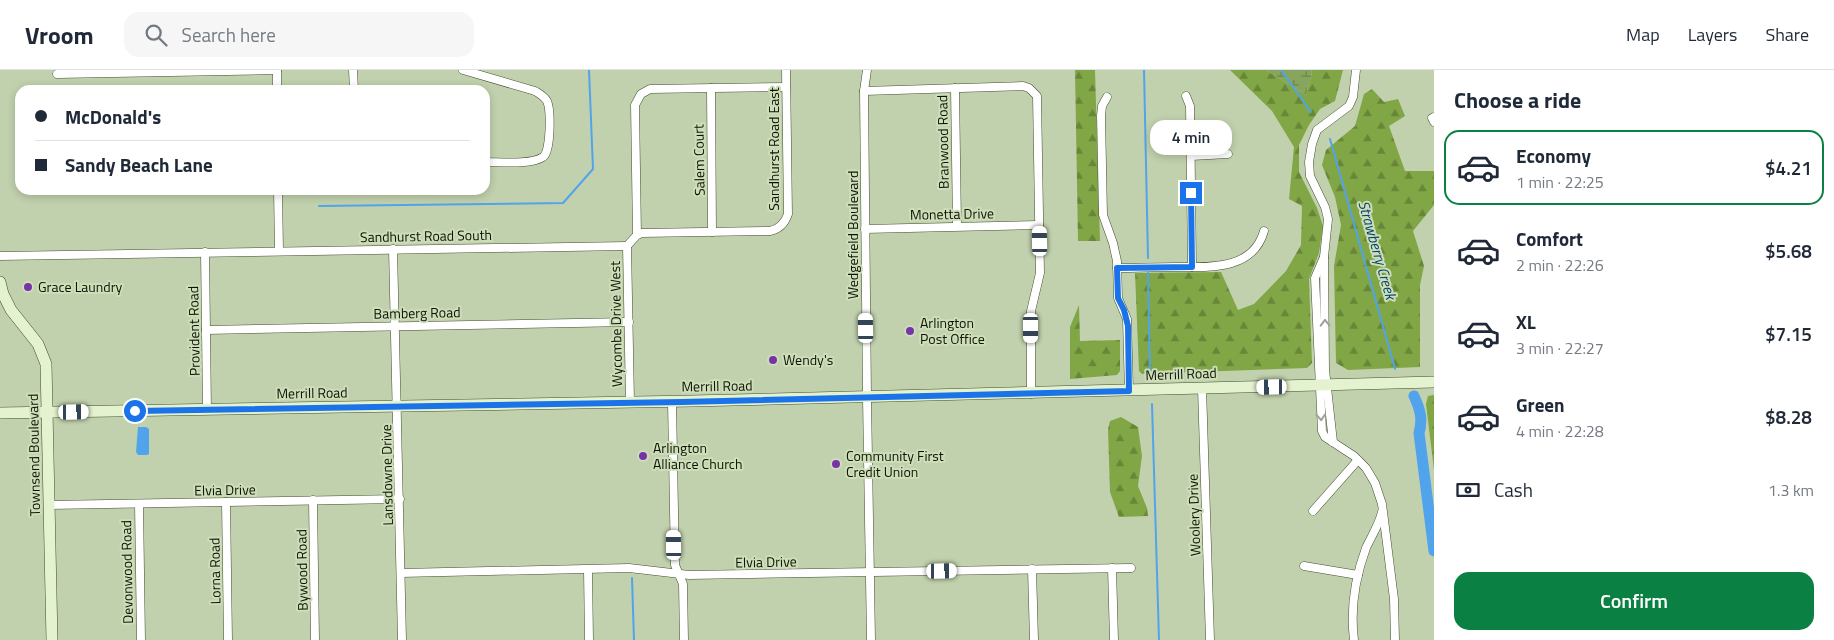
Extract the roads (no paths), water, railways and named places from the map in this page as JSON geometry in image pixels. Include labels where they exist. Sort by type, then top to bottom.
[{"type":"main road","name":"Townsend Boulevard","points":[[0,282],[3,294],[11,310],[38,344],[46,364],[52,640]]},
{"type":"main road","name":"Merrill Road","points":[[0,413],[867,398],[1434,382]]},
{"type":"street","points":[[57,74],[277,70],[277,85]]},
{"type":"street","points":[[353,70],[354,85]]},
{"type":"street","points":[[463,70],[535,91],[543,96],[549,108],[549,147],[542,158],[534,161],[490,162]]},
{"type":"street","name":"Sandhurst Road East","points":[[712,232],[770,231],[782,226],[786,220],[788,214],[786,70]]},
{"type":"street","name":"Wedgefield Boulevard","points":[[867,70],[864,91],[871,640]]},
{"type":"street","points":[[1355,70],[1353,96],[1348,106],[1318,130],[1312,144],[1309,162],[1310,176],[1325,207],[1328,219],[1324,257],[1315,278],[1323,385],[1322,431],[1325,438],[1358,460],[1366,468],[1375,483],[1383,507],[1394,599],[1395,640]]},
{"type":"street","points":[[637,235],[635,105],[641,94],[650,89],[786,86]]},
{"type":"street","points":[[864,91],[1023,86],[1034,91],[1038,103],[1040,273],[1031,311],[1031,394]]},
{"type":"street","name":"Salem Court","points":[[711,88],[712,232]]},
{"type":"street","name":"Branwood Road","points":[[955,88],[957,226]]},
{"type":"street","points":[[1186,96],[1190,106],[1192,267]]},
{"type":"street","points":[[1107,97],[1102,106],[1101,116],[1103,215],[1113,243],[1117,268],[1118,298],[1124,310],[1128,326],[1129,391]]},
{"type":"street","points":[[1434,117],[1432,118],[1434,122]]},
{"type":"street","points":[[1191,156],[1228,154]]},
{"type":"street","points":[[278,195],[279,251]]},
{"type":"street","name":"Monetta Drive","points":[[865,228],[1039,225]]},
{"type":"street","points":[[1117,268],[1223,266],[1243,259],[1252,253],[1264,231]]},
{"type":"street","points":[[627,246],[637,235],[642,233],[712,232]]},
{"type":"street","name":"Sandhurst Road South","points":[[0,256],[627,246]]},
{"type":"street","name":"Wycombe Drive West","points":[[627,246],[630,402]]},
{"type":"street","name":"Lansdowne Drive","points":[[393,249],[402,573],[402,640]]},
{"type":"street","name":"Provident Road","points":[[205,252],[207,410]]},
{"type":"street","name":"Bamberg Road","points":[[206,330],[629,322]]},
{"type":"street","name":"Woolery Drive","points":[[1202,388],[1210,640]]},
{"type":"street","points":[[672,402],[675,565],[683,584],[684,640]]},
{"type":"street","points":[[1313,511],[1358,460]]},
{"type":"street","name":"Elvia Drive","points":[[49,505],[400,499]]},
{"type":"street","name":"Bywood Road","points":[[313,500],[315,640]]},
{"type":"street","name":"Lorna Road","points":[[226,502],[228,640]]},
{"type":"street","name":"Devonwood Road","points":[[139,504],[141,640]]},
{"type":"street","points":[[1354,640],[1351,621],[1358,575],[1366,548],[1381,516],[1383,507]]},
{"type":"street","points":[[1304,566],[1358,575]]},
{"type":"street","name":"Elvia Drive","points":[[402,573],[629,568],[689,575],[1132,568]]},
{"type":"street","points":[[1112,568],[1114,640]]},
{"type":"street","points":[[588,570],[589,640]]},
{"type":"street","points":[[1032,570],[1034,640]]},
{"type":"water","points":[[138,427],[149,429],[149,454],[147,455],[138,455],[136,452]]},
{"type":"waterway","points":[[319,206],[563,203],[593,169],[589,70]]},
{"type":"waterway","points":[[1144,70],[1148,258]]},
{"type":"waterway","name":"Strawberry Creek","points":[[1281,70],[1311,112]]},
{"type":"waterway","name":"Strawberry Creek","points":[[1330,139],[1395,369]]},
{"type":"waterway","points":[[1148,273],[1150,376]]},
{"type":"waterway","name":"Strawberry Creek","points":[[1414,396],[1420,414],[1419,433],[1434,551]]},
{"type":"waterway","points":[[1152,404],[1159,640]]},
{"type":"waterway","points":[[632,578],[634,640]]},
{"type":"place","name":"Grace Laundry","points":[[28,287]]},
{"type":"place","name":"Arlington Post Office","points":[[910,331]]},
{"type":"place","name":"Wendy's","points":[[773,360]]},
{"type":"place","name":"Arlington Alliance Church","points":[[643,456]]},
{"type":"place","name":"Community First Credit Union","points":[[836,464]]}]
